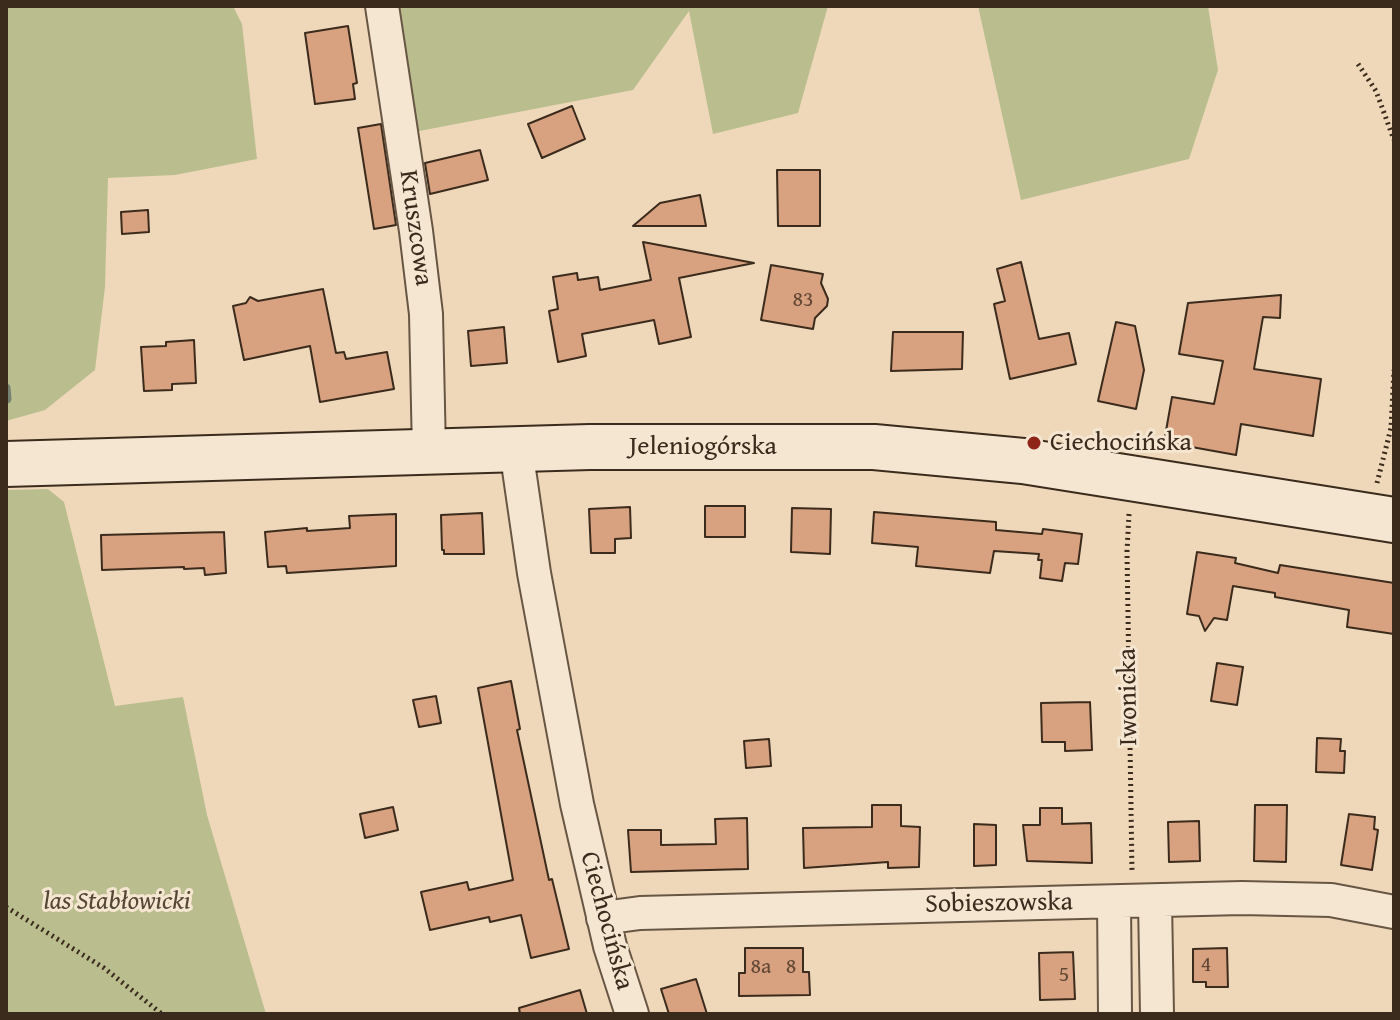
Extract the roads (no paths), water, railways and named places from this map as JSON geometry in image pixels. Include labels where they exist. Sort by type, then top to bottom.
[{"type":"street","name":"Kruszcowa","points":[[382,6],[426,314],[429,452]]},
{"type":"street","name":"Jeleniogórska","points":[[6,464],[516,449],[874,447],[1023,461],[1382,518]]},
{"type":"street","name":"Ciechocińska","points":[[516,449],[577,804],[603,918],[632,1014]]},
{"type":"street","name":"Sobieszowska","points":[[603,918],[626,913],[1242,898],[1331,900],[1394,912]]},
{"type":"street","points":[[1115,1014],[1134,901]]},
{"type":"street","points":[[1134,901],[1157,1014]]},
{"type":"waterway","points":[[6,388],[7,399]]},
{"type":"place","name":"Ciechocińska","points":[[1034,443]]},
{"type":"park label","name":"las Stabłowicki","points":[[117,902]]}]
